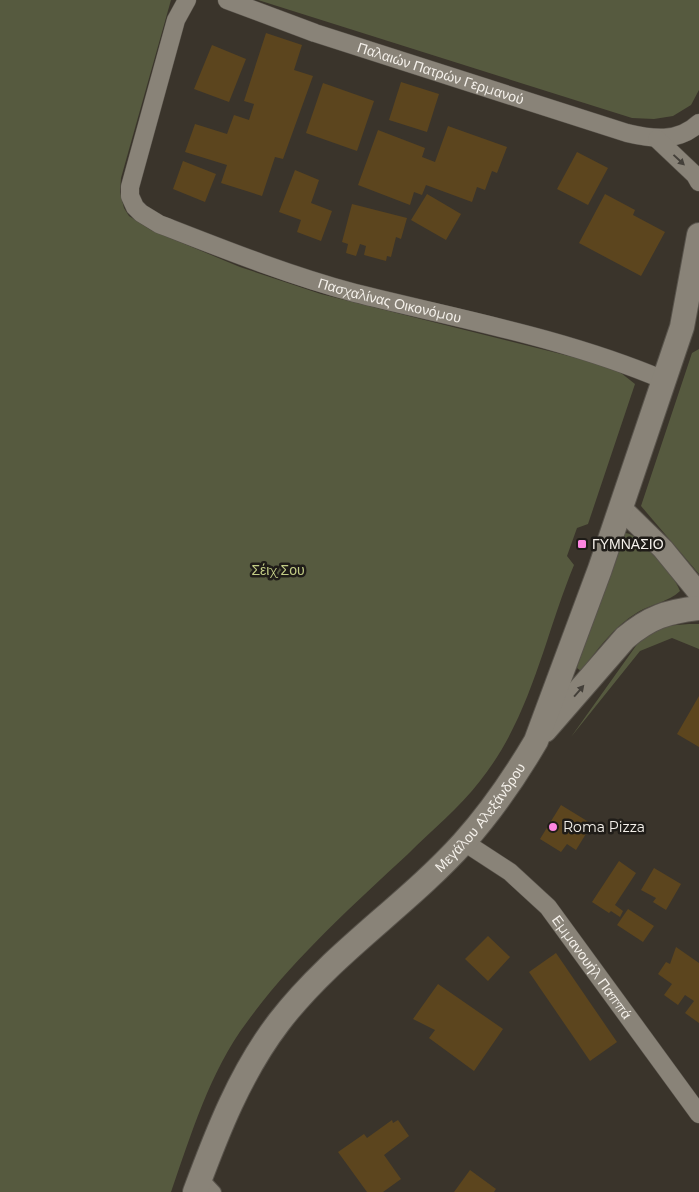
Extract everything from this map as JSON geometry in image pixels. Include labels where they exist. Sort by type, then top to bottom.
[{"type":"main road","name":"Μεγάλου Αλεξάνδρου","points":[[203,1187],[222,1122],[254,1059],[278,1022],[314,982],[464,842],[522,765],[536,741],[621,508],[664,380],[691,326],[699,235]]},
{"type":"main road","points":[[536,741],[625,638],[653,617],[673,611],[699,608]]},
{"type":"street","name":"Πασχαλίνας Οικονόμου","points":[[187,0],[176,20],[158,92],[132,175],[130,196],[141,213],[159,224],[286,272],[353,292],[496,326],[618,361],[664,380]]},
{"type":"street","name":"Παλαιών Πατρών Γερμανού","points":[[227,0],[297,27],[464,82],[622,132],[657,139]]},
{"type":"street","points":[[657,139],[681,135],[699,123]]},
{"type":"street","points":[[657,139],[695,175],[699,182]]},
{"type":"street","points":[[621,508],[659,544],[699,593]]},
{"type":"street","name":"Εμμανουήλ Παππά","points":[[464,842],[510,872],[548,906],[699,1114]]},
{"type":"green space","name":"Σέιχ Σου","points":[[0,0],[171,0],[121,178],[120,192],[124,208],[129,216],[151,230],[240,267],[321,294],[593,362],[621,373],[635,384],[588,524],[577,528],[567,556],[574,565],[535,676],[512,731],[480,781],[463,800],[323,934],[283,977],[247,1022],[222,1061],[212,1082],[171,1192],[0,1192]]},
{"type":"green space","points":[[258,0],[699,0],[699,90],[691,105],[673,116],[654,119],[632,118]]},
{"type":"green space","points":[[699,349],[699,574],[641,506],[692,353]]},
{"type":"green space","points":[[625,533],[639,540],[657,557],[672,576],[680,591],[671,598],[638,612],[621,624],[606,639],[581,671],[577,668],[578,664]]},
{"type":"green space","points":[[699,624],[699,649],[672,638],[640,651],[571,737],[643,636],[653,627]]},
{"type":"building","points":[[266,33],[302,45],[294,70],[313,76],[283,159],[275,157],[262,196],[221,183],[227,165],[185,152],[195,124],[227,134],[234,115],[249,120],[254,104],[244,101]]},
{"type":"building","points":[[212,45],[246,59],[229,102],[194,89]]},
{"type":"building","points":[[401,82],[439,94],[427,132],[389,120]]},
{"type":"building","points":[[323,83],[374,101],[357,151],[306,133]]},
{"type":"building","points":[[448,126],[507,147],[497,173],[492,171],[485,190],[477,187],[472,202],[426,185],[422,195],[414,192],[410,205],[358,185],[378,130],[425,148],[422,157],[435,162]]},
{"type":"building","points":[[577,152],[608,168],[588,205],[557,189]]},
{"type":"building","points":[[183,161],[216,174],[205,202],[173,189]]},
{"type":"building","points":[[295,170],[319,180],[311,203],[332,211],[321,241],[297,232],[301,220],[279,212]]},
{"type":"building","points":[[427,194],[461,214],[446,240],[411,220]]},
{"type":"building","points":[[605,194],[635,210],[633,215],[665,232],[641,276],[579,243]]},
{"type":"building","points":[[352,204],[407,218],[401,239],[396,237],[391,257],[387,256],[386,261],[364,255],[366,246],[360,244],[356,256],[346,253],[348,244],[342,242]]},
{"type":"building","points":[[699,696],[699,747],[677,734]]},
{"type":"building","points":[[561,805],[592,824],[576,850],[567,844],[561,852],[540,839]]},
{"type":"building","points":[[619,861],[636,873],[615,905],[623,911],[620,917],[611,911],[609,913],[592,902]]},
{"type":"building","points":[[654,868],[681,884],[666,910],[653,902],[656,898],[641,890]]},
{"type":"building","points":[[628,909],[654,926],[643,942],[617,925]]},
{"type":"building","points":[[488,936],[510,957],[488,981],[465,959]]},
{"type":"building","points":[[676,947],[699,963],[699,1023],[685,1013],[694,1001],[685,995],[678,1005],[664,995],[672,984],[658,974],[666,962],[670,964]]},
{"type":"building","points":[[556,953],[617,1042],[590,1061],[529,972]]},
{"type":"building","points":[[438,984],[503,1029],[474,1071],[429,1038],[435,1030],[413,1019]]},
{"type":"building","points":[[392,1120],[393,1123],[398,1120],[409,1136],[384,1155],[401,1179],[383,1192],[367,1192],[338,1152],[364,1134],[367,1138]]},
{"type":"building","points":[[470,1170],[496,1189],[494,1192],[454,1192]]},
{"type":"place","name":"ΓΥΜΝΑΣΙΟ","points":[[582,544]]},
{"type":"place","name":"Roma Pizza","points":[[553,827]]}]
